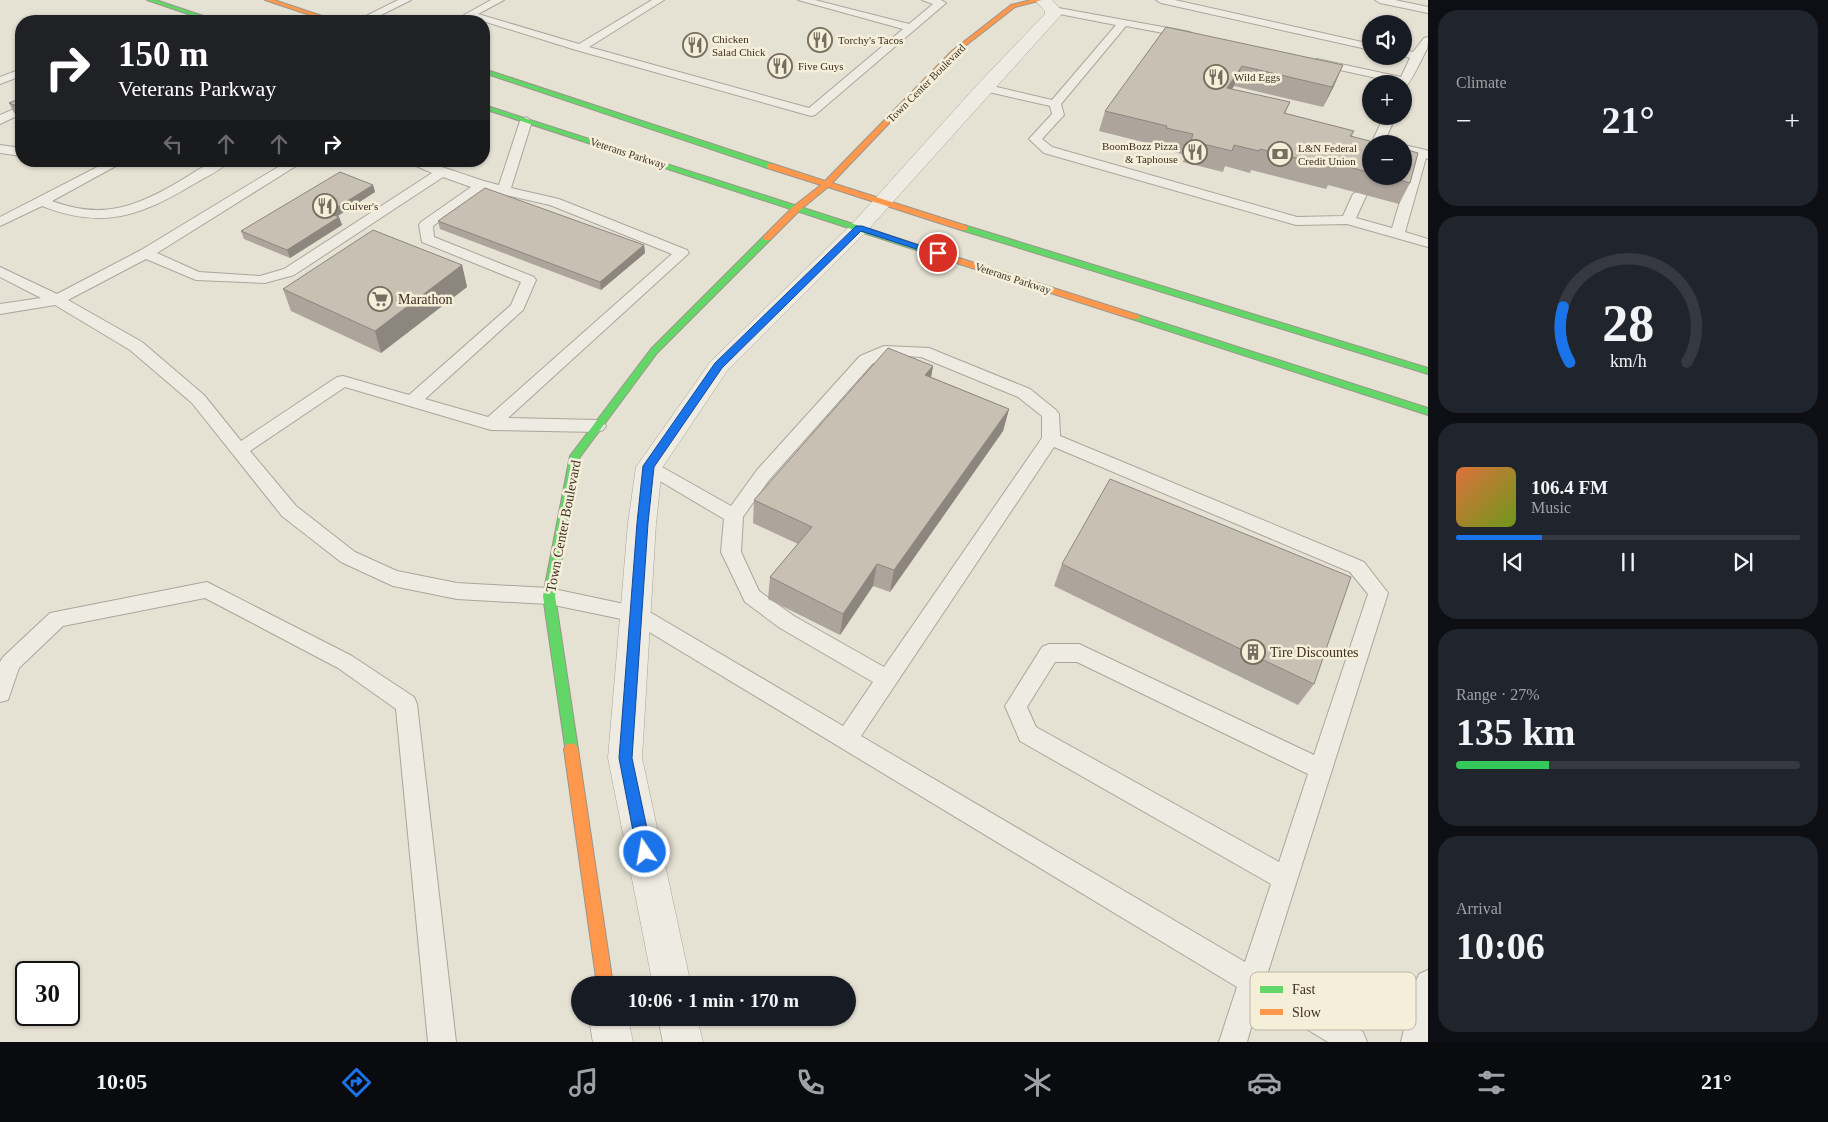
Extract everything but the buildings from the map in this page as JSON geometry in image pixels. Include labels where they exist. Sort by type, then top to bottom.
[{"type":"main road","points":[[150,0],[196,15]]},
{"type":"main road","points":[[268,0],[315,15]]},
{"type":"main road","name":"Town Center Boulevard","points":[[604,976],[549,596],[575,456],[654,351],[797,208],[826,185],[954,52],[1013,6],[1045,3]]},
{"type":"main road","points":[[490,73],[881,203],[1428,371]]},
{"type":"main road","name":"Veterans Parkway","points":[[490,109],[1428,412]]},
{"type":"street","points":[[670,976],[625,758],[649,466],[719,366],[859,228],[984,88],[1053,15],[1045,3]]},
{"type":"street","points":[[610,1026],[613,1042]]},
{"type":"street","points":[[680,1026],[683,1042]]},
{"type":"lane","points":[[374,15],[406,0]]},
{"type":"lane","points":[[480,0],[466,7],[468,15],[499,0]]},
{"type":"lane","points":[[580,48],[659,0]]},
{"type":"lane","points":[[803,0],[912,28]]},
{"type":"lane","points":[[490,21],[812,112],[941,3],[927,0]]},
{"type":"lane","points":[[1161,0],[1362,44]]},
{"type":"lane","points":[[1380,0],[1428,10]]},
{"type":"lane","points":[[1045,3],[1123,22],[1201,37]]},
{"type":"lane","points":[[1055,104],[1123,22]]},
{"type":"lane","points":[[1407,75],[1416,56],[1428,40]]},
{"type":"lane","points":[[1412,55],[1416,56]]},
{"type":"lane","points":[[1308,60],[1373,75]]},
{"type":"lane","points":[[0,81],[15,75]]},
{"type":"lane","points":[[984,88],[1055,104]]},
{"type":"lane","points":[[1055,104],[1058,115],[1035,139],[1048,150],[1296,222],[1348,220],[1428,243]]},
{"type":"lane","points":[[0,120],[15,113]]},
{"type":"lane","points":[[504,190],[526,120]]},
{"type":"lane","points":[[0,150],[15,151]]},
{"type":"lane","points":[[1397,234],[1425,154],[1412,151]]},
{"type":"lane","points":[[0,222],[107,167]]},
{"type":"lane","points":[[41,201],[55,208],[86,216],[120,214],[143,205],[213,167]]},
{"type":"lane","points":[[0,309],[58,300],[146,253],[288,167]]},
{"type":"lane","points":[[428,167],[483,185],[554,202],[682,253],[491,424]]},
{"type":"lane","points":[[146,253],[196,276],[260,280],[289,272],[442,172]]},
{"type":"lane","points":[[412,401],[518,307],[530,280],[428,239],[426,225],[483,185]]},
{"type":"lane","points":[[1348,220],[1360,194]]},
{"type":"lane","points":[[0,271],[58,300],[136,346],[198,400],[289,511],[348,557],[393,578],[456,591],[549,596],[636,614],[1250,980]]},
{"type":"lane","points":[[847,738],[1051,439],[1050,414],[1024,393],[923,352],[890,350],[866,360],[763,475],[734,516],[731,552],[752,596],[787,622],[886,679]]},
{"type":"lane","points":[[240,450],[343,380],[491,424],[597,426]]},
{"type":"lane","points":[[1051,439],[1356,567],[1378,593],[1255,972]]},
{"type":"lane","points":[[649,466],[734,516]]},
{"type":"lane","points":[[0,693],[10,663],[57,619],[207,590],[345,662],[406,704],[442,1042]]},
{"type":"lane","points":[[1284,878],[1028,734],[1016,706],[1049,653],[1079,653],[1320,769]]},
{"type":"lane","points":[[1415,1042],[1428,983]]},
{"type":"lane","points":[[1232,1042],[1250,987]]},
{"type":"lane","points":[[1333,1030],[1353,1042]]},
{"type":"traffic: fast","points":[[150,0],[196,15]]},
{"type":"traffic: fast","points":[[490,73],[770,166]]},
{"type":"traffic: fast","points":[[490,109],[928,251]]},
{"type":"traffic: fast","points":[[964,228],[1428,371]]},
{"type":"traffic: fast","points":[[571,749],[549,596],[575,456],[654,351],[767,238]]},
{"type":"traffic: fast","points":[[1135,317],[1428,412]]},
{"type":"traffic: slow","points":[[268,0],[315,15]]},
{"type":"traffic: slow","points":[[767,238],[797,208],[826,185],[954,52],[1013,6],[1039,0]]},
{"type":"traffic: slow","points":[[770,166],[964,228]]},
{"type":"traffic: slow","points":[[928,251],[1135,317]]},
{"type":"traffic: slow","points":[[571,749],[604,976]]},
{"type":"place","name":"Torchy's Tacos","points":[[820,40]]},
{"type":"place","name":"Chicken Salad Chick","points":[[695,45]]},
{"type":"place","name":"Five Guys","points":[[780,66]]},
{"type":"place","name":"Wild Eggs","points":[[1216,77]]},
{"type":"place","name":"BoomBozz Pizza & Taphouse","points":[[1195,152]]},
{"type":"place","name":"L&N Federal Credit Union","points":[[1280,154]]},
{"type":"place","name":"Culver's","points":[[325,206]]},
{"type":"place","name":"Marathon","points":[[380,299]]},
{"type":"place","name":"Tire Discountes","points":[[1253,652]]},
{"type":"route","points":[[645,852],[625,758],[642,523],[649,466],[719,366],[859,228],[938,253]]}]
